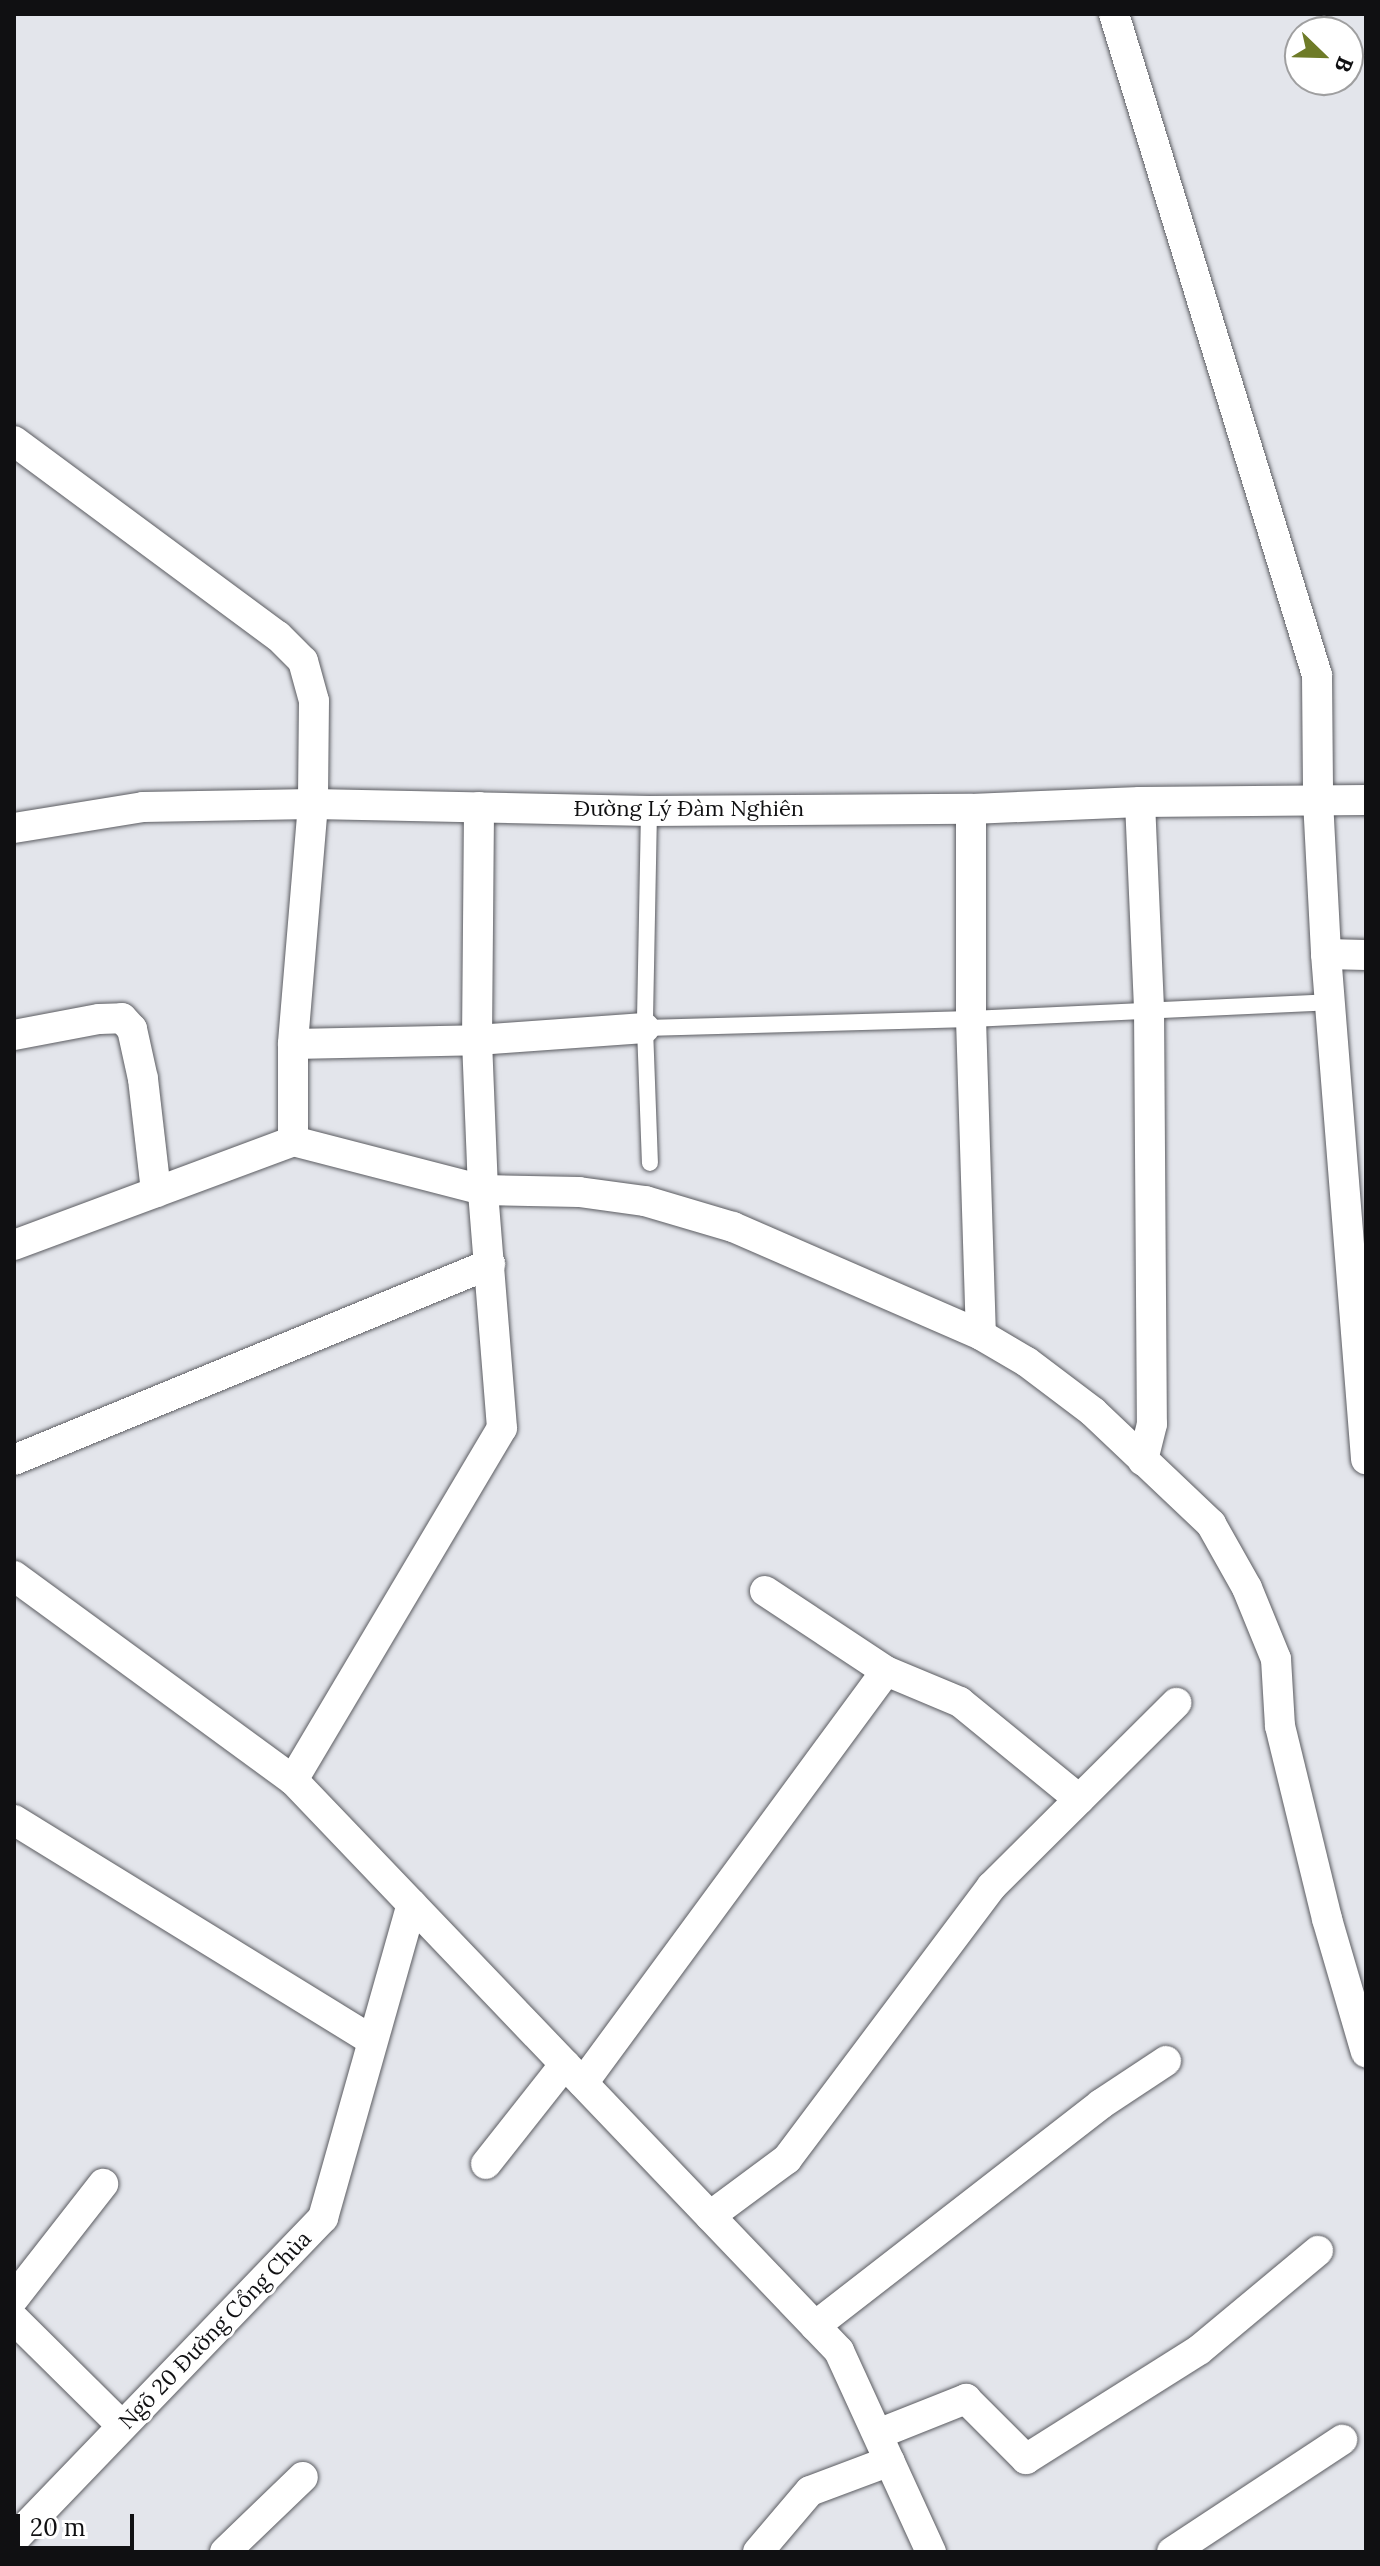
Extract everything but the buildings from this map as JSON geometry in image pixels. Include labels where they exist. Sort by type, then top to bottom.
[{"type":"street","points":[[1114,14],[1317,675],[1318,800],[1326,954],[1360,1294],[1366,1459]]},
{"type":"street","points":[[14,441],[278,636],[303,661],[314,701],[313,804],[293,1044],[293,1141]]},
{"type":"street","name":"Đường Lý Đàm Nghiên","points":[[14,828],[143,807],[313,804],[649,811],[971,809],[1140,802],[1366,800]]},
{"type":"street","points":[[1140,802],[1149,1008],[1152,1424],[1143,1461]]},
{"type":"street","points":[[293,1780],[502,1428],[483,1190],[477,1040],[479,807]]},
{"type":"street","points":[[971,809],[971,1019],[981,1335]]},
{"type":"street","points":[[1326,954],[1366,955]]},
{"type":"street","points":[[14,1035],[122,1018],[132,1029],[143,1079],[156,1192]]},
{"type":"street","points":[[293,1044],[477,1040],[645,1028]]},
{"type":"street","points":[[14,1245],[293,1141],[483,1190],[645,1201],[718,1222],[981,1335],[1027,1362],[1093,1412],[1211,1524],[1247,1588],[1276,1659],[1280,1726],[1327,1919],[1366,2052]]},
{"type":"street","points":[[14,1460],[490,1264]]},
{"type":"street","points":[[14,1576],[293,1780],[839,2351],[931,2552]]},
{"type":"street","points":[[765,1591],[886,1671],[960,1702],[1079,1799]]},
{"type":"street","points":[[486,2164],[574,2074],[886,1671]]},
{"type":"street","points":[[710,2216],[787,2159],[992,1886],[1176,1703]]},
{"type":"street","points":[[14,1820],[372,2040]]},
{"type":"street","name":"Ngõ 20 Đường Cổng Chùa","points":[[14,2539],[323,2218],[412,1904]]},
{"type":"street","points":[[815,2326],[1101,2104],[1166,2061]]},
{"type":"street","points":[[14,2298],[103,2184]]},
{"type":"street","points":[[758,2552],[810,2491],[966,2399],[1026,2459],[1199,2350],[1318,2251]]},
{"type":"street","points":[[14,2319],[122,2426]]},
{"type":"street","points":[[1172,2552],[1342,2440]]},
{"type":"street","points":[[225,2552],[303,2477]]},
{"type":"lane","points":[[649,811],[645,1028],[650,1163]]},
{"type":"lane","points":[[645,1028],[971,1019],[1149,1008],[1329,1002]]}]
